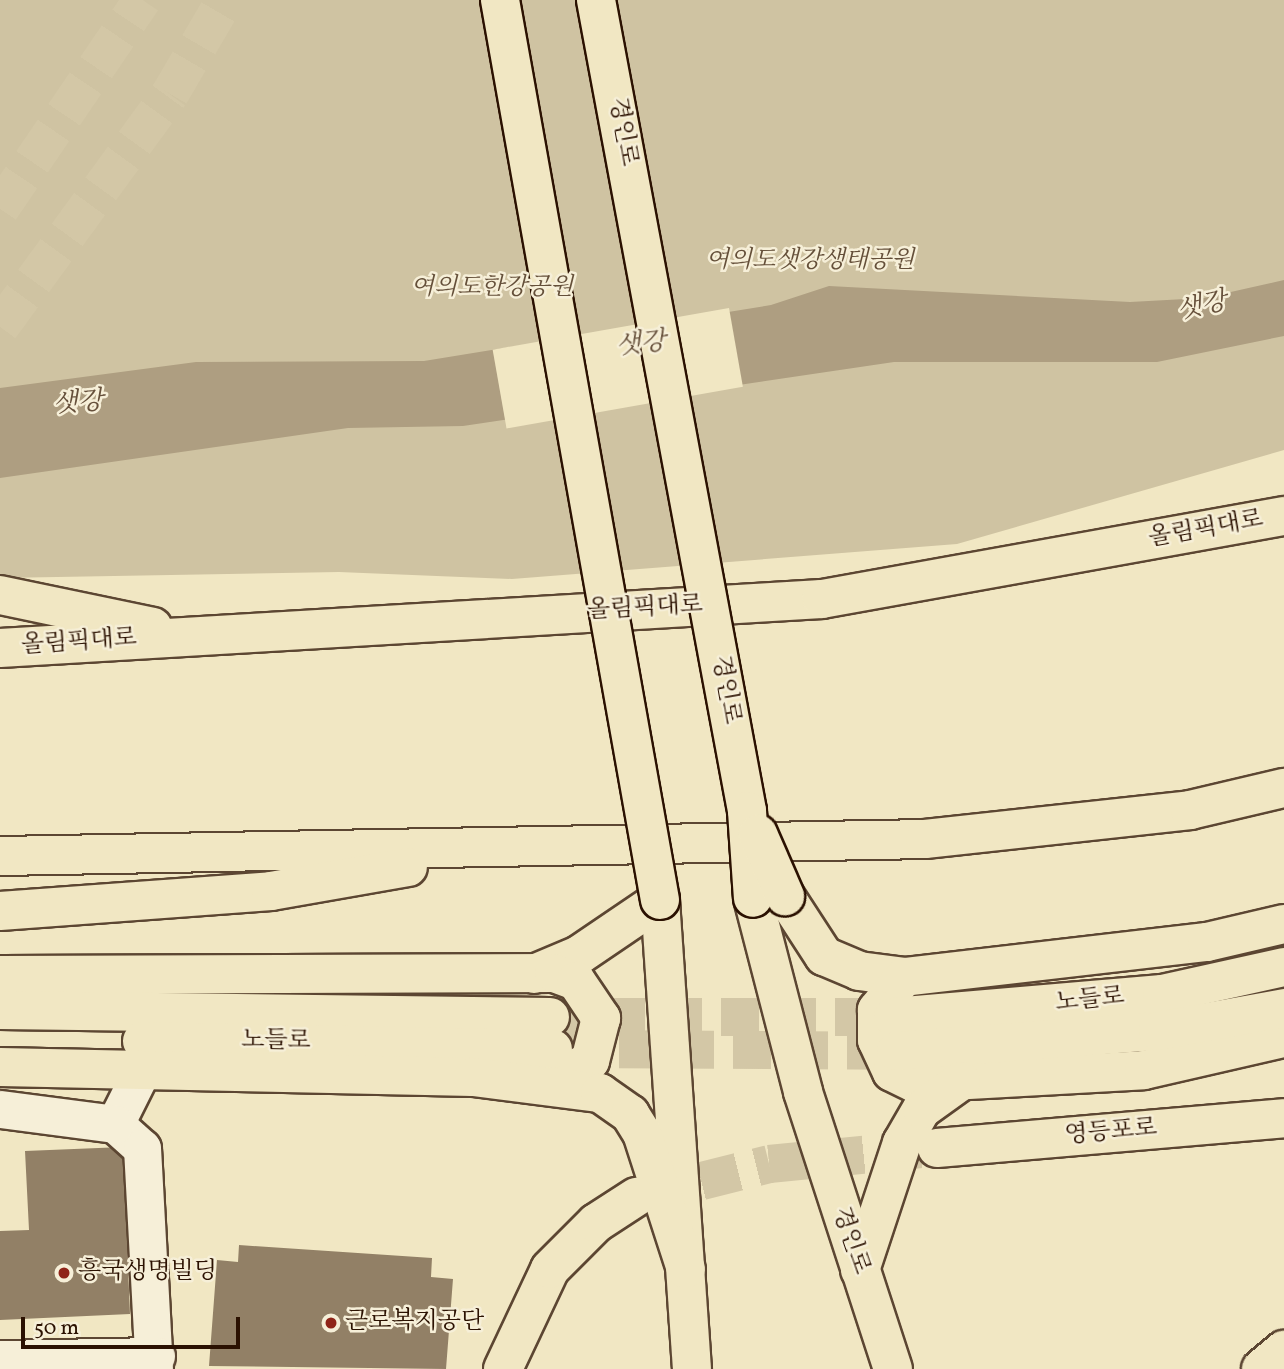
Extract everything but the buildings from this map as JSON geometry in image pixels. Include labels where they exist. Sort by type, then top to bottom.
[{"type":"main road","points":[[500,0],[660,900],[692,1369]]},
{"type":"main road","name":"경인로","points":[[596,0],[747,811],[769,897],[803,1092],[893,1369]]},
{"type":"main road","points":[[603,0],[604,38]]},
{"type":"main road","name":"올림픽대로","points":[[0,648],[822,599],[1284,516]]},
{"type":"main road","points":[[0,595],[189,635]]},
{"type":"main road","points":[[0,856],[507,850],[925,839],[1190,810],[1284,788]]},
{"type":"main road","points":[[0,911],[271,891],[507,850]]},
{"type":"main road","points":[[769,897],[824,956],[859,971],[904,977],[1207,942],[1284,924]]},
{"type":"main road","points":[[527,975],[579,955],[660,900]]},
{"type":"main road","name":"노들로","points":[[1284,967],[1161,993],[895,1034],[1158,1031],[1284,1008]]},
{"type":"main road","points":[[0,975],[554,973],[576,981],[601,1018],[590,1061],[545,1085]]},
{"type":"main road","points":[[904,977],[877,1010],[877,1040],[892,1072],[915,1083],[1143,1070],[1284,1038]]},
{"type":"main road","name":"노들로","points":[[0,1010],[551,1033],[0,1041]]},
{"type":"main road","points":[[0,1067],[144,1066],[545,1085],[600,1093],[630,1114],[642,1133],[686,1269]]},
{"type":"main road","points":[[860,1269],[902,1143],[922,1109],[961,1081]]},
{"type":"main road","name":"영등포로","points":[[937,1148],[1284,1118]]},
{"type":"main road","points":[[503,1369],[550,1269],[596,1223],[636,1197]]},
{"type":"main road","points":[[1261,1369],[1284,1350]]},
{"type":"street","points":[[115,1124],[144,1066]]},
{"type":"street","points":[[0,1110],[115,1124],[142,1148],[155,1362],[0,1359]]},
{"type":"green space","name":"여의도한강공원","points":[[0,0],[1284,0],[1284,450],[957,544],[512,579],[339,572],[0,578]]},
{"type":"water","name":"샛강","points":[[1284,280],[1284,336],[1157,362],[894,362],[463,426],[348,428],[0,478],[0,388],[196,362],[424,361],[771,305],[829,286],[1130,302],[1204,298]]},
{"type":"pier","points":[[729,308],[743,387],[507,428],[493,350]]},
{"type":"tunnel","points":[[0,209],[142,0]]},
{"type":"tunnel","points":[[0,327],[170,94],[225,0]]},
{"type":"tunnel","points":[[550,1017],[893,1017]]},
{"type":"tunnel","points":[[562,1049],[896,1051]]},
{"type":"tunnel","points":[[646,1195],[769,1164],[931,1148]]},
{"type":"place","name":"흥국생명빌딩","points":[[64,1273]]},
{"type":"place","name":"근로복지공단","points":[[331,1323]]},
{"type":"park label","name":"여의도샛강생태공원","points":[[810,262]]}]
